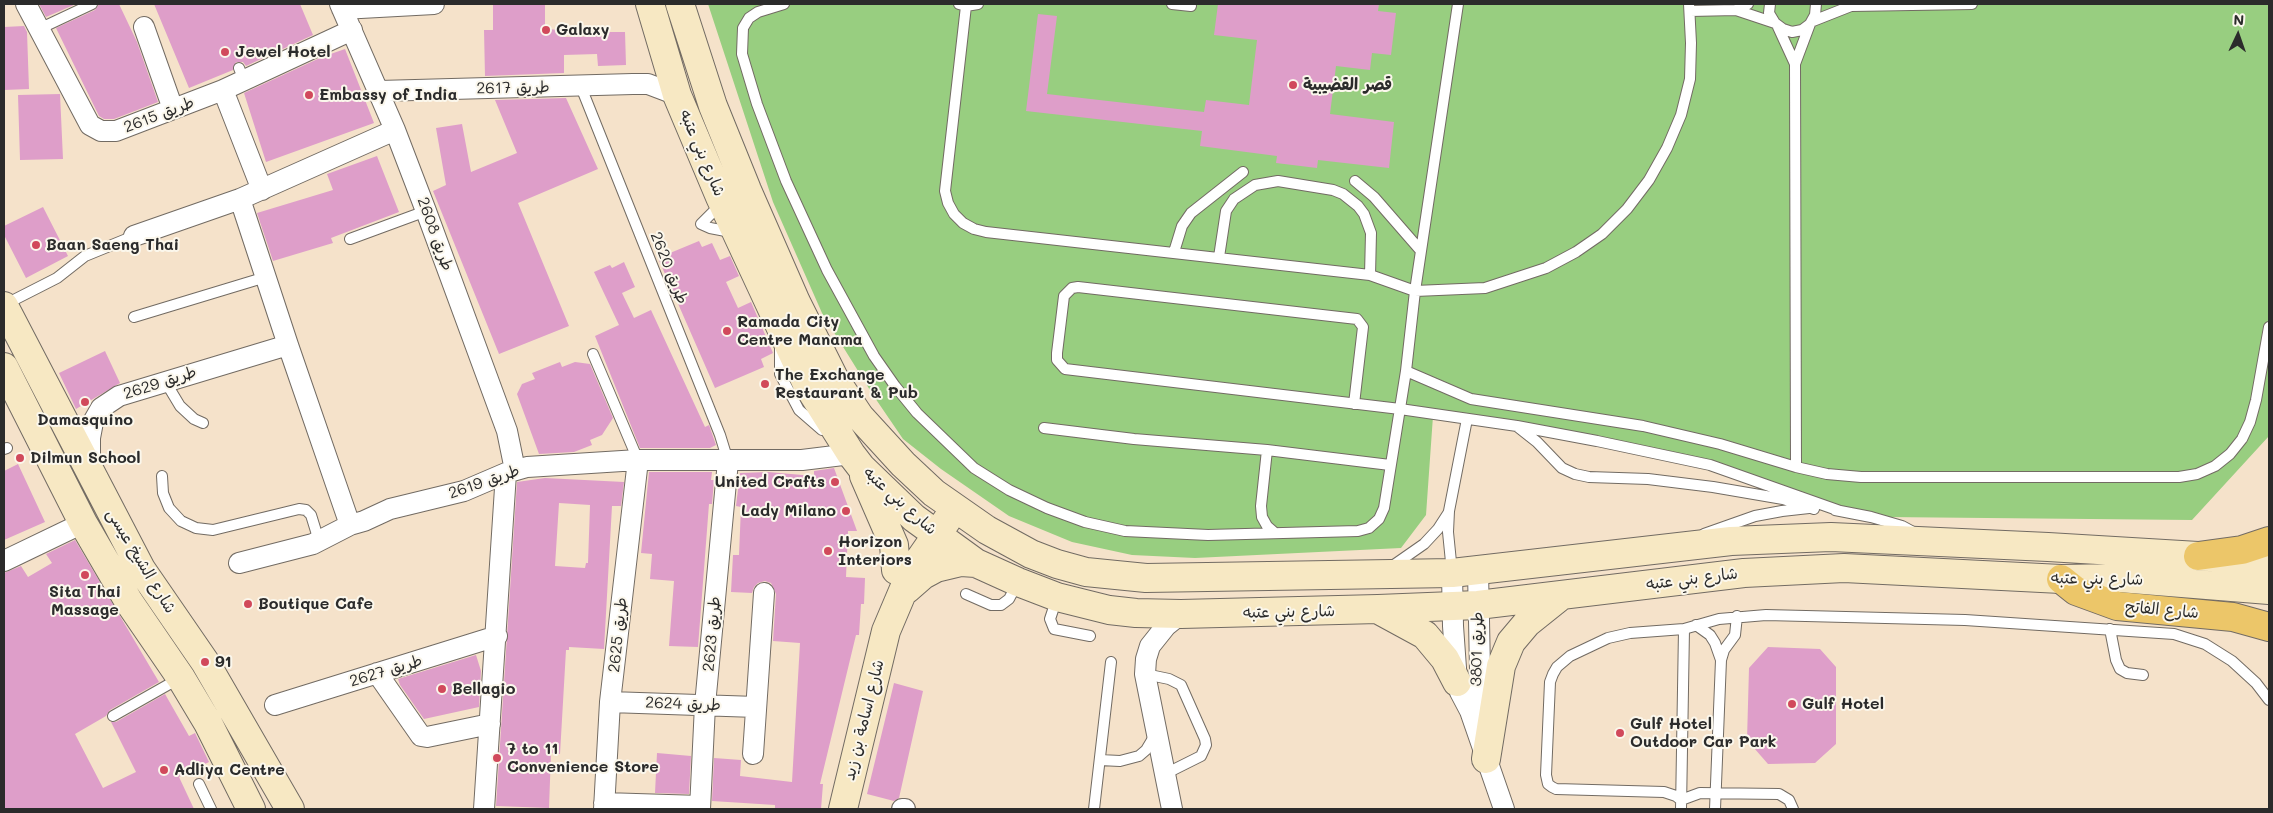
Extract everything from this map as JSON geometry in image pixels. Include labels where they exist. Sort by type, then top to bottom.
[{"type":"main road","name":"شارع بني عتبه","points":[[680,4],[712,106],[743,182],[796,302],[834,378],[860,417],[903,464],[953,507],[987,530],[1031,554],[1057,564],[1086,572],[1146,578],[1370,576],[1465,572],[1681,546],[1781,538],[1831,537],[2198,556],[2269,562]]},
{"type":"main road","name":"شارع بني عتبه","points":[[646,8],[677,94],[720,197],[807,384],[856,460],[930,531],[976,563],[1057,597],[1110,610],[1136,613],[1181,614],[1465,606],[1744,573],[1810,569],[2061,579],[2120,578],[2269,590]]},
{"type":"main road","name":"شارع الشيخ عيسى","points":[[4,305],[142,569],[214,678],[290,809]]},
{"type":"main road","name":"شارع الشيخ عيسى","points":[[4,368],[83,523],[129,602],[181,678],[208,723],[249,807]]},
{"type":"main road","points":[[856,460],[894,545],[898,583],[923,575],[936,568],[962,562],[976,563]]},
{"type":"main road","name":"شارع اسامة بن زيد","points":[[843,809],[898,583],[911,572],[930,531],[947,520],[953,507]]},
{"type":"main road","points":[[2198,556],[2242,550],[2269,541]]},
{"type":"main road","name":"شارع الفاتح","points":[[2061,579],[2076,591],[2117,606],[2233,616],[2269,627]]},
{"type":"main road","points":[[1486,759],[1501,666],[1511,642],[1527,623],[1562,595]]},
{"type":"main road","points":[[1378,609],[1425,635],[1445,659],[1456,682]]},
{"type":"street","name":"طريق 2615","points":[[26,4],[90,124],[101,131],[116,131],[223,90],[242,74],[352,30]]},
{"type":"street","points":[[341,6],[434,4]]},
{"type":"street","name":"طريق 2608","points":[[341,6],[395,130],[507,431],[511,472]]},
{"type":"street","points":[[144,27],[173,109]]},
{"type":"street","points":[[640,84],[665,57]]},
{"type":"street","name":"طريق 2617","points":[[379,91],[640,84],[677,94]]},
{"type":"street","points":[[223,90],[262,190]]},
{"type":"street","points":[[134,236],[240,199],[395,130]]},
{"type":"street","points":[[240,199],[350,525]]},
{"type":"street","name":"طريق 2629","points":[[91,474],[90,438],[93,422],[101,408],[119,396],[288,345]]},
{"type":"street","points":[[802,460],[818,452],[836,431]]},
{"type":"street","name":"طريق 2619","points":[[238,563],[319,541],[350,525],[390,509],[478,486],[511,472],[638,460],[856,460]]},
{"type":"street","name":"طريق 2625","points":[[604,806],[610,702],[638,460]]},
{"type":"street","name":"طريق 2623","points":[[604,806],[700,808],[705,705],[728,461]]},
{"type":"street","points":[[484,809],[511,472]]},
{"type":"street","points":[[4,561],[83,523]]},
{"type":"street","name":"طريق 3801","points":[[1465,572],[1465,606],[1480,670],[1478,688],[1470,711]]},
{"type":"street","points":[[753,754],[764,593]]},
{"type":"street","points":[[1465,606],[1456,682],[1470,711],[1504,809]]},
{"type":"street","points":[[1172,809],[1145,674],[1150,646],[1166,626],[1181,614]]},
{"type":"street","name":"طريق 2627","points":[[275,705],[497,636]]},
{"type":"street","points":[[377,673],[421,736],[427,737],[490,724]]},
{"type":"street","name":"طريق 2624","points":[[610,702],[756,707]]},
{"type":"lane","points":[[39,29],[92,4]]},
{"type":"lane","points":[[784,4],[758,12],[749,18],[743,28],[741,40],[742,54],[757,104],[786,181],[827,270],[874,356],[895,386],[917,412],[974,468],[1009,490],[1039,505],[1085,522],[1126,531],[1167,534],[1346,532],[1370,528],[1379,520],[1384,508],[1406,371],[1415,291],[1458,4]]},
{"type":"lane","points":[[978,4],[962,5],[945,191],[948,203],[954,214],[963,223],[974,229],[986,232],[1370,275],[1415,291],[1485,288],[1546,268],[1576,252],[1602,234],[1627,209],[1649,180],[1667,148],[1681,115],[1690,79],[1690,8],[1736,10],[1787,31],[1797,31],[1848,5],[1972,4]]},
{"type":"lane","points":[[1172,4],[1192,6]]},
{"type":"lane","points":[[1736,10],[1748,4]]},
{"type":"lane","points":[[1770,4],[1769,13],[1795,64]]},
{"type":"lane","points":[[1796,467],[1795,64],[1816,15],[1816,4]]},
{"type":"lane","name":"طريق 2620","points":[[581,87],[720,435],[728,461]]},
{"type":"lane","points":[[1174,252],[1182,226],[1192,213],[1243,172]]},
{"type":"lane","points":[[1219,257],[1226,211],[1234,199],[1255,185],[1278,181],[1333,190],[1343,194],[1358,206],[1364,214],[1371,233],[1370,275]]},
{"type":"lane","points":[[1355,181],[1374,197],[1421,251]]},
{"type":"lane","points":[[350,239],[426,211]]},
{"type":"lane","points":[[4,305],[52,281],[85,256],[134,236]]},
{"type":"lane","points":[[134,317],[266,277]]},
{"type":"lane","points":[[1354,404],[1363,328],[1358,319],[1078,287],[1072,288],[1064,296],[1057,360],[1065,369],[1354,404],[1400,409],[1517,426],[1674,456],[1751,478],[1840,511],[1902,526],[1936,543]]},
{"type":"lane","points":[[1406,371],[1471,399],[1643,426],[1720,444],[1796,467],[1827,474],[1861,477],[2160,477],[2197,474],[2215,466],[2230,454],[2242,439],[2250,422],[2256,400],[2269,326]]},
{"type":"lane","points":[[593,354],[638,460]]},
{"type":"lane","points":[[164,381],[180,406],[203,423]]},
{"type":"lane","points":[[1465,572],[1448,532],[1449,511],[1467,419]]},
{"type":"lane","points":[[1517,426],[1537,442],[1562,468],[1575,474],[1589,477],[1648,480],[1713,487],[1794,501],[1814,509]]},
{"type":"lane","points":[[1044,428],[1134,439],[1267,450],[1390,465]]},
{"type":"lane","points":[[1267,450],[1261,506],[1262,516],[1267,526],[1275,533]]},
{"type":"lane","points":[[162,476],[163,493],[170,508],[181,521],[196,528],[213,530],[299,509],[311,515],[319,541]]},
{"type":"lane","points":[[1681,546],[1704,534],[1755,516],[1782,511],[1814,509],[1840,511]]},
{"type":"lane","points":[[1370,576],[1389,568],[1418,549],[1438,529],[1449,511]]},
{"type":"lane","points":[[966,594],[991,605],[1001,605],[1008,599],[1018,582]]},
{"type":"lane","points":[[1057,597],[1050,618],[1054,629],[1090,636]]},
{"type":"lane","points":[[1721,660],[1734,635],[1737,616]]},
{"type":"lane","points":[[1681,805],[1676,796],[1664,792],[1556,789],[1548,784],[1546,775],[1550,682],[1557,667],[1570,656],[1608,638],[1625,634],[1684,629],[1737,616],[1908,618],[2166,632],[2205,644],[2219,652],[2244,671],[2269,700]]},
{"type":"lane","points":[[1696,625],[1710,635],[1721,660],[1715,809]]},
{"type":"lane","points":[[1681,805],[1684,629]]},
{"type":"lane","points":[[2110,629],[2114,653],[2120,669],[2127,673],[2143,675]]},
{"type":"lane","points":[[1094,809],[1112,662]]},
{"type":"lane","points":[[1145,674],[1169,679],[1181,685],[1205,739],[1206,745],[1201,756],[1165,774]]},
{"type":"lane","points":[[113,716],[181,678]]},
{"type":"lane","points":[[1100,760],[1120,761],[1139,756],[1152,741],[1156,732]]},
{"type":"lane","points":[[199,784],[211,809]]},
{"type":"lane","points":[[1681,805],[1693,794],[1779,794],[1789,800],[1793,809]]},
{"type":"green space","points":[[708,4],[2269,4],[2269,436],[2192,520],[1885,517],[1745,481],[1623,445],[1433,416],[1426,515],[1401,548],[1195,558],[1132,555],[1072,542],[1009,516],[941,469],[903,439],[873,395],[822,313],[773,202]]},
{"type":"building","points":[[39,4],[76,4],[46,17]]},
{"type":"building","points":[[99,4],[119,4],[137,42],[158,102],[114,119],[104,119],[99,116],[56,28],[95,10]]},
{"type":"building","name":"Jewel Hotel","points":[[154,4],[300,4],[313,35],[246,66],[243,62],[236,62],[233,70],[189,88]]},
{"type":"building","points":[[493,4],[545,4],[545,29],[564,30],[564,37],[607,36],[607,32],[625,32],[626,65],[598,66],[597,54],[564,55],[564,73],[485,76],[484,30],[493,30]]},
{"type":"building","name":"قصر القضيبية","points":[[1218,4],[1379,4],[1378,11],[1396,13],[1391,55],[1372,53],[1370,70],[1336,66],[1330,114],[1394,122],[1389,168],[1318,160],[1317,168],[1276,163],[1277,156],[1200,146],[1202,131],[1026,111],[1038,14],[1057,16],[1047,94],[1204,112],[1206,100],[1249,105],[1257,40],[1214,35]]},
{"type":"building","points":[[24,26],[27,32],[29,89],[4,90],[4,27]]},
{"type":"building","points":[[345,49],[374,123],[266,162],[244,93],[322,57]]},
{"type":"building","points":[[60,94],[63,159],[20,160],[18,95]]},
{"type":"building","points":[[566,98],[598,169],[518,203],[569,326],[499,354],[433,191],[446,185],[436,128],[462,124],[471,172],[517,153],[495,100]]},
{"type":"building","points":[[377,156],[399,212],[331,238],[333,243],[273,261],[257,213],[333,190],[327,174]]},
{"type":"building","name":"Baan Saeng Thai","points":[[43,207],[68,256],[26,278],[4,235],[4,226]]},
{"type":"building","name":"Ramada City Centre Manama","points":[[699,241],[702,247],[712,243],[720,260],[730,256],[739,276],[726,282],[738,308],[751,302],[773,353],[761,359],[764,367],[715,388],[658,258]]},
{"type":"building","points":[[624,262],[635,287],[622,293],[634,318],[651,310],[705,427],[709,425],[716,445],[710,448],[640,448],[595,336],[619,325],[594,272],[610,265],[612,268]]},
{"type":"building","points":[[105,351],[120,383],[76,409],[59,373]]},
{"type":"building","points":[[560,362],[562,367],[575,362],[590,364],[613,418],[602,435],[590,440],[592,445],[574,452],[539,454],[517,394],[522,384],[535,379],[532,373]]},
{"type":"building","points":[[18,464],[45,522],[4,540],[4,471]]},
{"type":"building","points":[[834,468],[857,531],[848,531],[846,577],[865,578],[864,604],[861,604],[859,635],[856,635],[820,784],[823,784],[821,809],[775,809],[775,805],[712,801],[714,758],[741,760],[740,776],[792,782],[800,643],[773,641],[776,594],[771,583],[765,581],[758,583],[752,593],[731,592],[733,555],[739,555],[741,507],[736,506],[740,473],[768,472],[814,476],[814,471]]},
{"type":"building","points":[[649,472],[712,472],[711,480],[714,480],[712,504],[709,504],[698,647],[669,646],[674,581],[650,579],[652,554],[641,553]]},
{"type":"building","points":[[545,478],[624,482],[621,506],[612,506],[604,649],[569,647],[569,650],[566,650],[560,754],[551,753],[549,808],[496,806],[517,482]],"holes":[[[559,503],[590,505],[588,563],[586,563],[585,568],[555,566]]]},
{"type":"building","points":[[75,540],[159,682],[110,710],[106,716],[75,734],[103,788],[136,772],[111,722],[116,722],[165,694],[189,736],[195,733],[209,762],[179,777],[194,809],[4,809],[4,573],[21,566],[28,577],[52,563],[46,554]]},
{"type":"building","name":"Gulf Hotel","points":[[1768,647],[1820,649],[1836,667],[1836,744],[1815,763],[1768,764],[1747,740],[1749,668]]},
{"type":"building","name":"Bellagio","points":[[476,655],[481,671],[479,707],[424,719],[400,685],[398,679]]},
{"type":"building","points":[[894,683],[923,691],[899,798],[894,801],[867,794]]},
{"type":"building","points":[[657,753],[691,756],[689,794],[655,793]]},
{"type":"place","name":"Galaxy","points":[[546,30]]},
{"type":"place","name":"Jewel Hotel","points":[[225,52]]},
{"type":"place","name":"قصر القضيبية","points":[[1293,85]]},
{"type":"place","name":"Embassy of India","points":[[309,95]]},
{"type":"place","name":"Baan Saeng Thai","points":[[36,245]]},
{"type":"place","name":"Ramada City Centre Manama","points":[[727,331]]},
{"type":"place","name":"The Exchange Restaurant & Pub","points":[[765,384]]},
{"type":"place","name":"Damasquino","points":[[85,402]]},
{"type":"place","name":"Dilmun School","points":[[20,458]]},
{"type":"place","name":"United Crafts","points":[[835,482]]},
{"type":"place","name":"Lady Milano","points":[[846,511]]},
{"type":"place","name":"Horizon Interiors","points":[[828,551]]},
{"type":"place","name":"Sita Thai Massage","points":[[85,575]]},
{"type":"place","name":"Boutique Cafe","points":[[248,604]]},
{"type":"place","name":"91","points":[[205,662]]},
{"type":"place","name":"Bellagio","points":[[442,689]]},
{"type":"place","name":"Gulf Hotel","points":[[1792,704]]},
{"type":"place","name":"Gulf Hotel Outdoor Car Park","points":[[1620,733]]},
{"type":"place","name":"7 to 11 Convenience Store","points":[[497,758]]},
{"type":"place","name":"Adliya Centre","points":[[164,770]]}]
